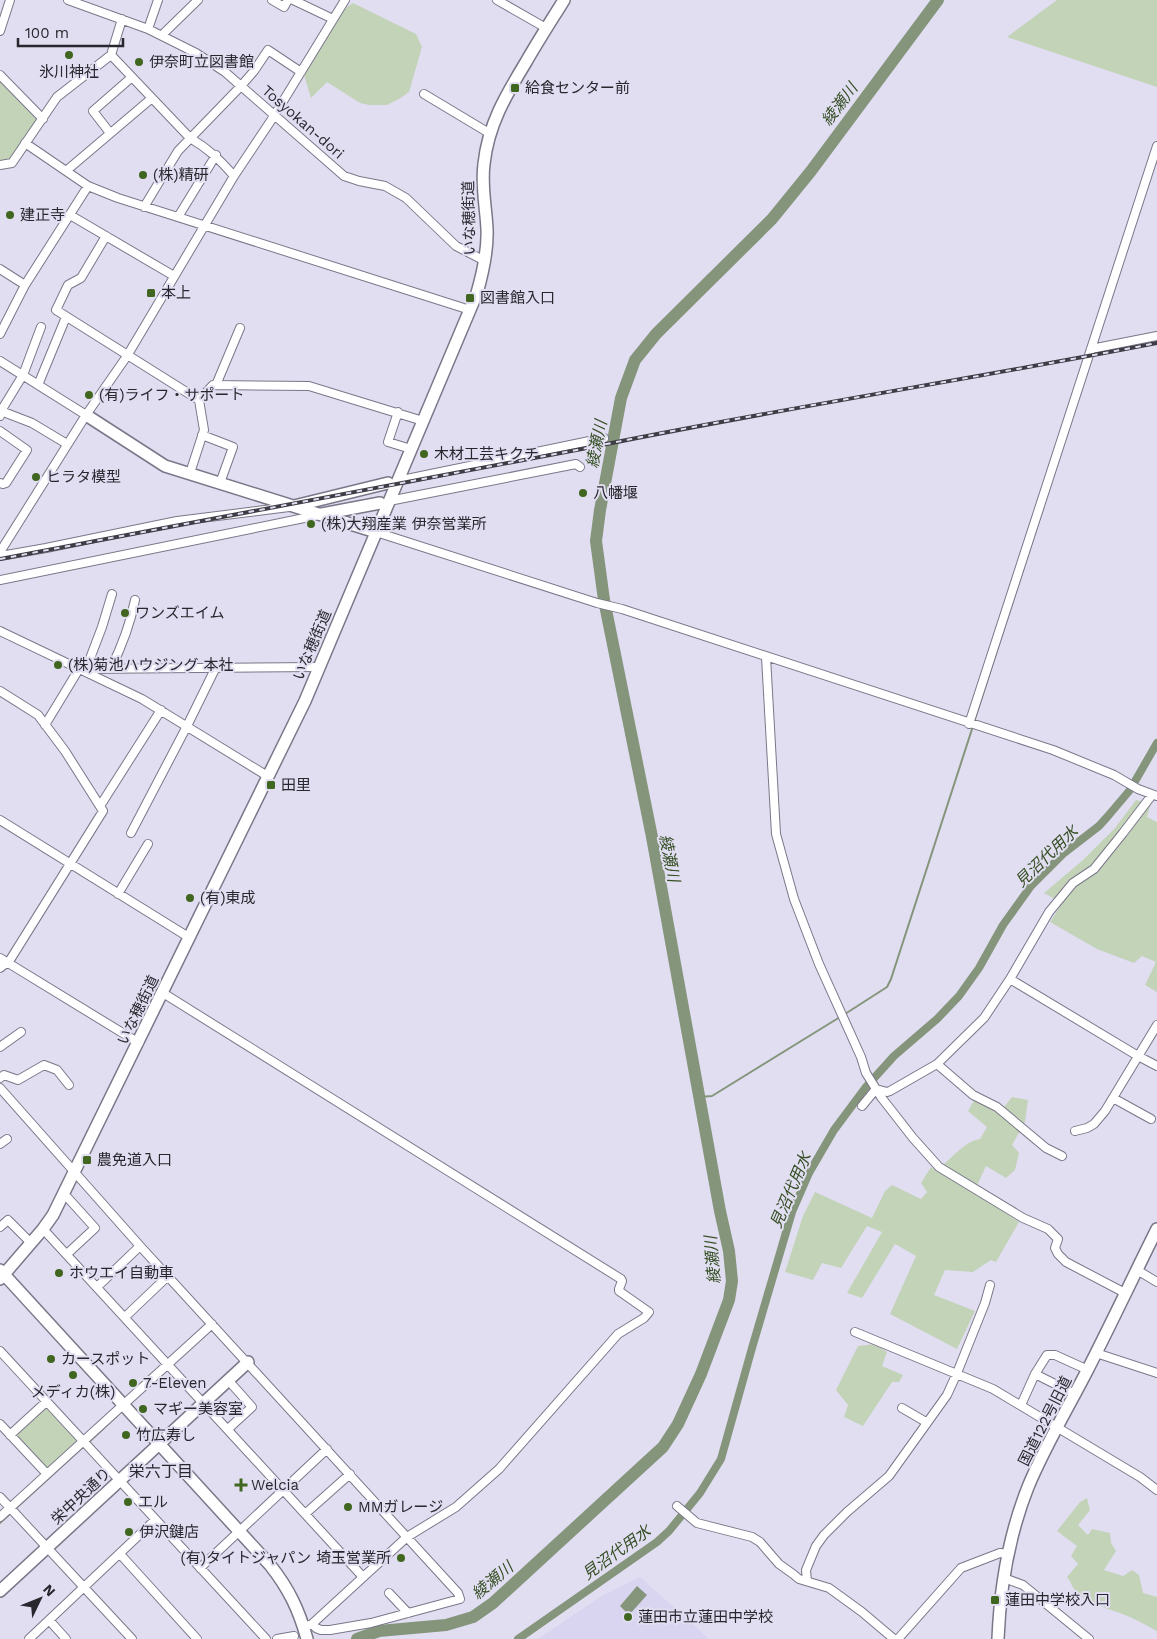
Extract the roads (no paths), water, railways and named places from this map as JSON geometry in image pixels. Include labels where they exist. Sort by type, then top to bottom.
[{"type":"street","points":[[0,31],[10,0]]},
{"type":"street","name":"Tosyokan-dori","points":[[69,0],[148,29],[196,53],[242,86],[344,176],[385,186],[406,198],[456,246],[485,260]]},
{"type":"street","points":[[148,29],[158,0]]},
{"type":"street","points":[[162,35],[198,0]]},
{"type":"street","points":[[272,0],[284,7],[288,0]]},
{"type":"street","points":[[293,0],[333,19]]},
{"type":"street","points":[[0,552],[67,444],[127,356],[234,176],[274,116],[345,0]]},
{"type":"street","points":[[496,0],[546,28]]},
{"type":"street","name":"いな穂街道","points":[[1,1274],[44,1229],[54,1214],[269,777],[320,667],[376,532],[384,502],[392,482],[411,449],[477,293],[485,260],[487,228],[482,179],[489,133],[503,100],[564,0]]},
{"type":"street","points":[[0,165],[12,163],[57,97],[111,55],[122,19]]},
{"type":"street","points":[[144,207],[178,151],[242,86],[268,50],[301,72]]},
{"type":"street","points":[[111,55],[190,138],[216,155],[234,176]]},
{"type":"street","points":[[0,75],[43,119]]},
{"type":"street","points":[[110,133],[93,111],[132,77]]},
{"type":"street","points":[[424,94],[489,133]]},
{"type":"street","points":[[66,171],[152,98]]},
{"type":"street","points":[[25,143],[88,186],[144,207],[470,310]]},
{"type":"street","points":[[969,724],[1157,146]]},
{"type":"street","points":[[178,217],[216,155]]},
{"type":"street","points":[[0,334],[25,285],[88,186]]},
{"type":"street","points":[[70,215],[174,276]]},
{"type":"street","points":[[106,236],[81,278],[68,285],[56,310],[199,400],[204,430],[190,473]]},
{"type":"street","points":[[0,268],[25,285]]},
{"type":"street","points":[[38,385],[66,317]]},
{"type":"street","points":[[41,327],[23,375],[0,413],[32,423],[67,444]]},
{"type":"street","points":[[216,385],[240,328]]},
{"type":"street","points":[[1091,349],[1157,336]]},
{"type":"street","points":[[0,361],[165,466],[597,603],[622,609],[1053,750],[1114,775],[1154,795],[1094,869],[1073,884],[1049,912],[1010,979],[984,1018],[937,1064],[890,1091],[887,1092],[875,1087]]},
{"type":"street","points":[[199,400],[213,385],[309,386],[423,421]]},
{"type":"street","points":[[398,412],[388,442],[411,449]]},
{"type":"street","points":[[0,431],[27,450],[6,483],[0,483]]},
{"type":"street","points":[[202,435],[232,447],[220,483]]},
{"type":"street","points":[[0,556],[177,521],[294,506],[392,482],[604,438]]},
{"type":"street","points":[[0,580],[576,464],[580,467]]},
{"type":"street","points":[[45,725],[83,669],[102,627],[112,594]]},
{"type":"street","points":[[111,668],[130,626],[135,600]]},
{"type":"street","points":[[0,631],[83,669],[142,699],[269,777]]},
{"type":"street","points":[[766,657],[776,834],[794,899],[819,964],[861,1057],[868,1078],[909,1132],[939,1166],[1023,1218],[1048,1229],[1058,1239],[1055,1248],[1066,1262],[1125,1293]]},
{"type":"street","points":[[131,833],[216,667]]},
{"type":"street","points":[[83,669],[320,667]]},
{"type":"street","points":[[0,691],[38,715],[65,751],[104,811],[8,962],[0,968]]},
{"type":"street","points":[[100,806],[161,710]]},
{"type":"street","points":[[0,820],[190,938]]},
{"type":"street","points":[[118,894],[148,844]]},
{"type":"street","points":[[0,958],[139,1043]]},
{"type":"street","points":[[1010,979],[1157,1066]]},
{"type":"street","points":[[163,993],[621,1279],[619,1291],[649,1312],[644,1318],[618,1334],[500,1469],[456,1507],[407,1537],[362,1577],[307,1631]]},
{"type":"street","points":[[1075,1131],[1094,1124],[1105,1112],[1157,1025]]},
{"type":"street","points":[[0,1047],[21,1032]]},
{"type":"street","points":[[937,1064],[973,1095],[998,1108],[1046,1148],[1062,1156]]},
{"type":"street","points":[[0,1078],[4,1074],[18,1080],[44,1065],[57,1070],[69,1085]]},
{"type":"street","points":[[862,1106],[875,1087]]},
{"type":"street","points":[[0,1089],[140,1246],[458,1592],[460,1599],[371,1623],[330,1630],[316,1628],[307,1631]]},
{"type":"street","points":[[1113,1098],[1151,1119]]},
{"type":"street","points":[[0,1144],[7,1139]]},
{"type":"street","points":[[63,1195],[68,1198],[95,1228],[67,1254]]},
{"type":"street","points":[[0,1227],[8,1220],[31,1243]]},
{"type":"street","points":[[44,1229],[284,1489],[362,1577]]},
{"type":"street","name":"国道122号旧道","points":[[998,1639],[1004,1578],[1016,1521],[1024,1498],[1036,1470],[1088,1370],[1157,1229]]},
{"type":"street","points":[[96,1286],[140,1246]]},
{"type":"street","points":[[1136,1270],[1157,1282]]},
{"type":"street","points":[[1,1274],[239,1531],[285,1585],[307,1631]]},
{"type":"street","points":[[125,1317],[168,1276]]},
{"type":"street","points":[[807,1581],[806,1570],[816,1546],[824,1535],[847,1512],[889,1476],[947,1395],[985,1303],[990,1285]]},
{"type":"street","points":[[0,1518],[212,1324]]},
{"type":"street","points":[[855,1332],[993,1389],[1140,1477],[1157,1490]]},
{"type":"street","points":[[1096,1353],[1157,1373]]},
{"type":"street","points":[[1,1355],[266,1639]]},
{"type":"street","points":[[1021,1405],[1046,1355],[1055,1355],[1088,1370]]},
{"type":"street","name":"栄中央通り","points":[[0,1591],[248,1362]]},
{"type":"street","points":[[1035,1374],[1075,1394]]},
{"type":"street","points":[[228,1380],[252,1407],[228,1430]]},
{"type":"street","points":[[10,1435],[46,1402]]},
{"type":"street","points":[[902,1408],[926,1422]]},
{"type":"street","points":[[0,1424],[47,1474]]},
{"type":"street","points":[[200,1568],[327,1449]]},
{"type":"street","points":[[305,1514],[350,1474]]},
{"type":"street","points":[[0,1497],[48,1547],[129,1638]]},
{"type":"street","points":[[679,1508],[697,1523],[752,1537],[764,1546],[779,1564],[800,1579],[829,1588],[896,1639],[961,1568],[1000,1554],[1009,1554]]},
{"type":"street","points":[[29,1639],[155,1520]]},
{"type":"street","points":[[120,1554],[197,1639]]},
{"type":"street","points":[[1004,1578],[1023,1585],[1089,1639]]},
{"type":"street","points":[[389,1593],[408,1613]]},
{"type":"street","points":[[49,1620],[66,1639]]},
{"type":"street","points":[[277,1639],[294,1636]]},
{"type":"waterway","name":"綾瀬川","points":[[357,1639],[379,1631],[446,1625],[473,1617],[493,1603],[663,1447],[678,1424],[701,1374],[729,1300],[732,1281],[729,1251],[720,1211],[652,837],[604,600],[596,541],[600,510],[621,398],[635,360],[656,334],[772,219],[811,171],[938,0]]},
{"type":"waterway","points":[[974,722],[1044,505]]},
{"type":"waterway","points":[[845,1014],[887,987],[891,979],[973,726]]},
{"type":"waterway","name":"見沼代用水","points":[[518,1639],[657,1542],[669,1531],[700,1493],[721,1459],[792,1212],[809,1173],[834,1130],[866,1087],[894,1056],[937,1019],[959,996],[979,968],[1003,925],[1031,886],[1064,853],[1099,826],[1108,816],[1130,790],[1157,743]]},
{"type":"waterway","points":[[700,1097],[712,1096],[840,1017]]},
{"type":"waterway","points":[[128,1405],[154,1381]]},
{"type":"waterway","points":[[88,1443],[123,1410]]},
{"type":"waterway","points":[[14,1510],[84,1446]]},
{"type":"waterway","points":[[0,1523],[11,1513]]},
{"type":"railway","points":[[0,559],[729,420],[1157,343]]},
{"type":"place","name":"氷川神社","points":[[69,55]]},
{"type":"place","name":"伊奈町立図書館","points":[[139,62]]},
{"type":"place","name":"給食センター前","points":[[515,88]]},
{"type":"place","name":"(株)精研","points":[[143,175]]},
{"type":"place","name":"建正寺","points":[[10,215]]},
{"type":"place","name":"本上","points":[[151,293]]},
{"type":"place","name":"図書館入口","points":[[470,298]]},
{"type":"place","name":"(有)ライフ・サポート","points":[[89,395]]},
{"type":"place","name":"木材工芸キクチ","points":[[424,454]]},
{"type":"place","name":"ヒラタ模型","points":[[36,477]]},
{"type":"place","name":"八幡堰","points":[[583,493]]},
{"type":"place","name":"(株)大翔産業 伊奈営業所","points":[[311,524]]},
{"type":"place","name":"ワンズエイム","points":[[125,613]]},
{"type":"place","name":"(株)菊池ハウジング 本社","points":[[58,665]]},
{"type":"place","name":"田里","points":[[271,785]]},
{"type":"place","name":"(有)東成","points":[[190,898]]},
{"type":"place","name":"農免道入口","points":[[87,1160]]},
{"type":"place","name":"ホウエイ自動車","points":[[59,1273]]},
{"type":"place","name":"カースポット","points":[[51,1359]]},
{"type":"place","name":"メディカ(株)","points":[[73,1375]]},
{"type":"place","name":"7-Eleven","points":[[133,1383]]},
{"type":"place","name":"マギー美容室","points":[[143,1409]]},
{"type":"place","name":"竹広寿し","points":[[126,1435]]},
{"type":"place","name":"Welcia","points":[[241,1485]]},
{"type":"place","name":"エル","points":[[128,1502]]},
{"type":"place","name":"MMガレージ","points":[[348,1507]]},
{"type":"place","name":"伊沢鍵店","points":[[129,1532]]},
{"type":"place","name":"(有)タイトジャパン 埼玉営業所","points":[[401,1558]]},
{"type":"place","name":"蓮田中学校入口","points":[[995,1600]]},
{"type":"place","name":"蓮田市立蓮田中学校","points":[[628,1617]]},
{"type":"district","name":"栄六丁目","points":[[161,1471]]}]
